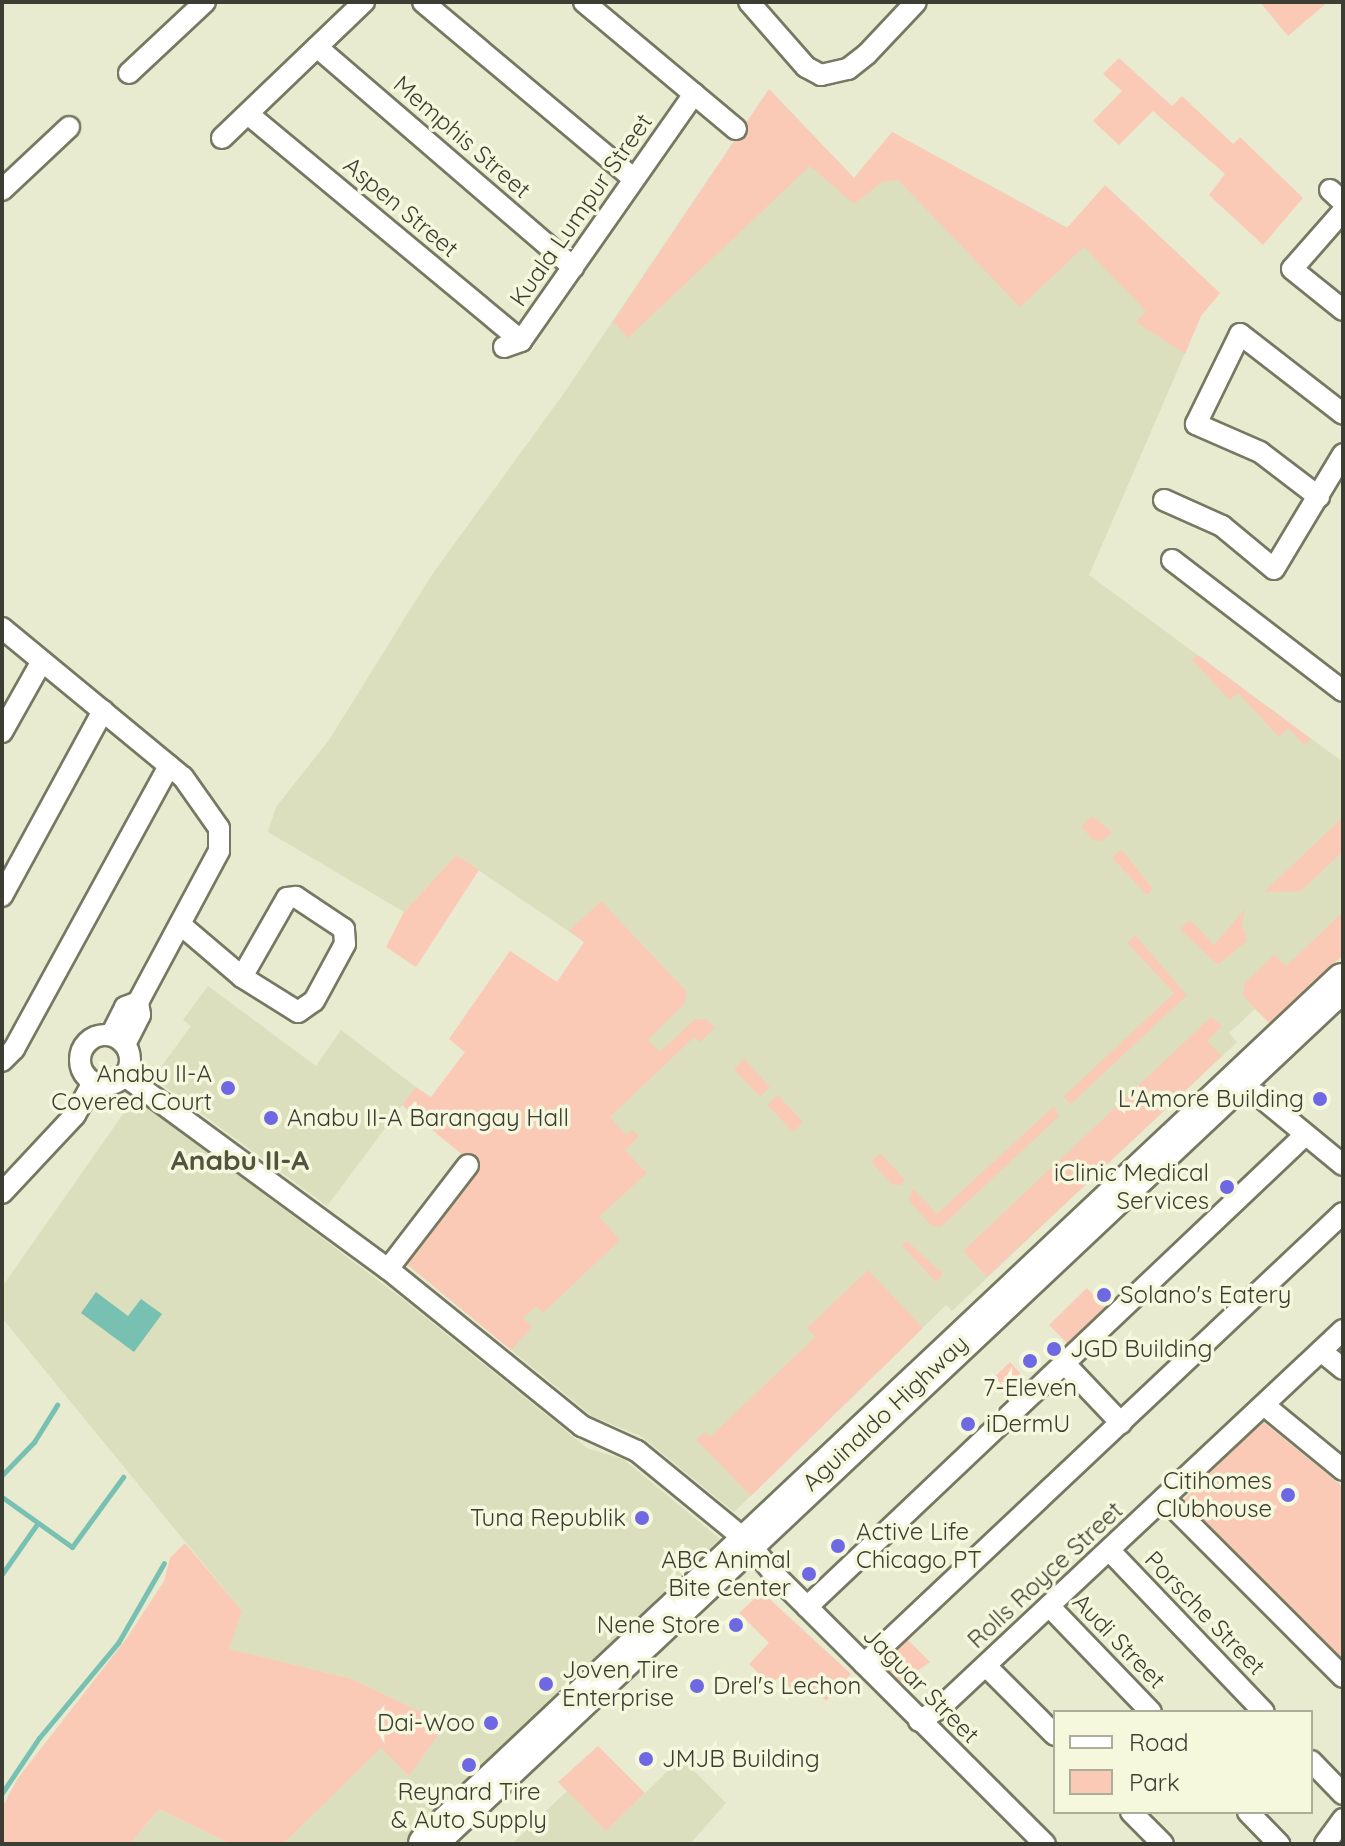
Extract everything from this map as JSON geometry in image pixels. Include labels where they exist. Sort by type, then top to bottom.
[{"type":"highway","name":"Aguinaldo Highway","points":[[447,1840],[756,1550],[1343,982]]},
{"type":"highway","name":"Aguinaldo Highway","points":[[756,1550],[1343,1015]]},
{"type":"street","points":[[222,138],[364,2]]},
{"type":"street","points":[[423,2],[634,179]]},
{"type":"street","points":[[584,2],[736,129]]},
{"type":"street","points":[[763,7],[806,67],[821,75],[848,69],[916,2]]},
{"type":"street","points":[[129,73],[203,3]]},
{"type":"street","name":"Memphis Street","points":[[317,47],[573,267]]},
{"type":"street","name":"Kuala Lumpur Street","points":[[512,344],[573,267],[694,94]]},
{"type":"street","name":"Aspen Street","points":[[248,114],[512,344]]},
{"type":"street","points":[[2,190],[69,127]]},
{"type":"street","points":[[1343,211],[1292,269],[1343,310]]},
{"type":"street","points":[[1319,497],[1260,452],[1196,424],[1240,334],[1343,414]]},
{"type":"street","points":[[1164,500],[1222,526],[1274,569],[1343,454]]},
{"type":"street","points":[[1172,560],[1343,691]]},
{"type":"street","points":[[2,628],[169,766],[208,806],[219,828],[219,851],[138,1002],[140,1015],[118,1040]]},
{"type":"street","points":[[2,732],[42,661]]},
{"type":"street","points":[[2,896],[103,711]]},
{"type":"street","points":[[2,1061],[14,1049],[169,766]]},
{"type":"street","points":[[181,925],[242,977],[284,1007],[307,1009],[345,944],[344,929],[296,897],[287,898],[242,977]]},
{"type":"street","points":[[91,1038],[118,1040],[130,1066],[125,1076],[110,1085],[93,1083],[81,1070],[80,1052],[91,1038]]},
{"type":"street","name":"Jaguar Street","points":[[125,1076],[388,1269],[582,1426],[637,1451],[756,1550],[807,1607],[919,1721],[1045,1844]]},
{"type":"street","points":[[2,1193],[75,1115],[93,1083]]},
{"type":"street","points":[[1258,1095],[1304,1136],[1343,1165]]},
{"type":"street","points":[[807,1607],[1304,1136]]},
{"type":"street","points":[[388,1269],[468,1165]]},
{"type":"street","points":[[864,1664],[1343,1213]]},
{"type":"street","name":"Rolls Royce Street","points":[[919,1721],[986,1666],[1343,1330]]},
{"type":"street","points":[[1321,1351],[1343,1369]]},
{"type":"street","points":[[1064,1363],[1121,1423]]},
{"type":"street","points":[[1264,1405],[1343,1470]]},
{"type":"street","points":[[1164,1498],[1343,1677]]},
{"type":"street","name":"Porsche Street","points":[[1109,1550],[1262,1710]]},
{"type":"street","name":"Audi Street","points":[[1049,1606],[1149,1710]]},
{"type":"street","points":[[986,1666],[1053,1733]]},
{"type":"street","points":[[1313,1763],[1343,1794]]},
{"type":"street","points":[[1133,1814],[1163,1844]]},
{"type":"street","points":[[1250,1814],[1279,1844]]},
{"type":"street","points":[[1325,1844],[1343,1819]]},
{"type":"shaded area","points":[[769,89],[854,178],[892,132],[1144,269],[1201,316],[1089,575],[1343,762],[1343,941],[1263,1017],[1255,1009],[1229,1033],[1237,1042],[952,1311],[946,1305],[734,1512],[641,1436],[593,1417],[403,1261],[660,993],[456,855],[404,912],[268,832],[276,807],[329,740],[431,576],[562,396]]},
{"type":"shaded area","points":[[208,986],[316,1066],[341,1030],[416,1087],[327,1206],[153,1078],[191,1026],[183,1020]]},
{"type":"shaded area","points":[[135,1097],[404,1300],[587,1448],[623,1459],[720,1539],[406,1844],[283,1844],[381,1747],[409,1776],[445,1724],[352,1679],[228,1649],[242,1611],[2,1318],[2,1287]]},
{"type":"shaded area","points":[[681,1758],[726,1803],[690,1844],[512,1844],[567,1791],[606,1831]]},
{"type":"shaded area","points":[[159,1809],[231,1844],[130,1844]]},
{"type":"green space","points":[[1260,2],[1328,2],[1288,36]]},
{"type":"green space","points":[[1119,58],[1172,106],[1182,96],[1233,144],[1240,137],[1303,198],[1263,245],[1209,195],[1225,174],[1153,111],[1119,145],[1093,121],[1122,91],[1103,74]]},
{"type":"green space","points":[[769,89],[854,178],[892,132],[1067,228],[1105,185],[1220,293],[1201,316],[1185,354],[1136,322],[1146,311],[1084,247],[1020,307],[898,180],[882,182],[854,204],[810,166],[628,338],[613,322]]},
{"type":"green space","points":[[1198,655],[1311,739],[1304,745],[1288,728],[1279,737],[1238,693],[1230,700],[1192,660]]},
{"type":"green space","points":[[1092,816],[1112,832],[1102,841],[1093,840],[1081,827]]},
{"type":"green space","points":[[1343,817],[1343,851],[1301,891],[1264,892]]},
{"type":"green space","points":[[1121,849],[1153,889],[1147,895],[1112,858]]},
{"type":"green space","points":[[456,855],[479,870],[416,967],[386,947],[404,912]]},
{"type":"green space","points":[[601,901],[687,992],[684,1004],[648,1040],[660,1052],[695,1019],[706,1019],[715,1028],[700,1042],[694,1037],[610,1117],[626,1135],[632,1130],[639,1136],[625,1150],[647,1173],[599,1217],[620,1240],[543,1313],[536,1306],[523,1318],[532,1327],[511,1350],[403,1261],[476,1166],[402,1105],[416,1087],[431,1097],[465,1052],[449,1039],[510,951],[557,982],[584,942],[569,931]]},
{"type":"green space","points":[[1245,909],[1242,924],[1247,941],[1218,965],[1180,929],[1190,920],[1214,945]]},
{"type":"green space","points":[[1343,912],[1343,955],[1270,1024],[1243,996],[1244,984],[1274,955],[1286,966]]},
{"type":"green space","points":[[1135,935],[1187,995],[1071,1104],[1063,1097],[1174,993],[1127,943]]},
{"type":"green space","points":[[1211,1017],[1222,1026],[1207,1041],[1222,1056],[987,1277],[963,1251]]},
{"type":"green space","points":[[744,1059],[770,1087],[760,1097],[734,1069]]},
{"type":"green space","points":[[778,1095],[803,1122],[793,1132],[767,1105]]},
{"type":"green space","points":[[1054,1106],[1059,1116],[941,1227],[932,1226],[908,1200],[913,1189],[937,1214]]},
{"type":"green space","points":[[880,1153],[905,1180],[900,1185],[893,1185],[871,1162]]},
{"type":"green space","points":[[907,1241],[943,1274],[936,1282],[902,1246]]},
{"type":"green space","points":[[868,1270],[923,1328],[751,1496],[696,1440],[705,1432],[710,1437],[815,1337],[807,1328]]},
{"type":"green space","points":[[1087,1288],[1110,1312],[1072,1348],[1049,1325]]},
{"type":"green space","points":[[1010,1362],[1032,1386],[1012,1404],[990,1381]]},
{"type":"green space","points":[[1261,1420],[1343,1487],[1343,1662],[1182,1502]]},
{"type":"green space","points":[[185,1543],[242,1611],[229,1649],[352,1679],[446,1724],[409,1776],[381,1748],[283,1844],[231,1844],[159,1809],[130,1844],[2,1844],[2,1807],[18,1778],[127,1638],[164,1581],[170,1558]]},
{"type":"green space","points":[[762,1592],[851,1674],[826,1701],[809,1684],[792,1689],[779,1677],[771,1685],[749,1664],[769,1643],[739,1613]]},
{"type":"green space","points":[[903,1635],[930,1662],[897,1685],[878,1662]]},
{"type":"green space","points":[[598,1746],[645,1793],[606,1831],[558,1782]]},
{"type":"water","points":[[96,1292],[128,1316],[141,1299],[162,1314],[134,1352],[81,1313]]},
{"type":"waterway","points":[[2,1475],[34,1442],[57,1405]]},
{"type":"waterway","points":[[2,1497],[72,1547],[123,1477]]},
{"type":"waterway","points":[[2,1574],[37,1524]]},
{"type":"waterway","points":[[2,1793],[39,1738],[118,1643],[164,1563]]},
{"type":"place","name":"Anabu II-A Covered Court","points":[[228,1088]]},
{"type":"place","name":"L'Amore Building","points":[[1320,1099]]},
{"type":"place","name":"Anabu II-A Barangay Hall","points":[[271,1118]]},
{"type":"place","name":"iClinic Medical Services","points":[[1227,1187]]},
{"type":"place","name":"Solano's Eatery","points":[[1104,1295]]},
{"type":"place","name":"JGD Building","points":[[1054,1349]]},
{"type":"place","name":"7-Eleven","points":[[1030,1361]]},
{"type":"place","name":"iDermU","points":[[968,1424]]},
{"type":"place","name":"Citihomes Clubhouse","points":[[1288,1495]]},
{"type":"place","name":"Tuna Republik","points":[[642,1518]]},
{"type":"place","name":"Active Life Chicago PT","points":[[838,1546]]},
{"type":"place","name":"ABC Animal Bite Center","points":[[809,1574]]},
{"type":"place","name":"Nene Store","points":[[736,1625]]},
{"type":"place","name":"Joven Tire Enterprise","points":[[546,1684]]},
{"type":"place","name":"Drel's Lechon","points":[[697,1686]]},
{"type":"place","name":"Dai-Woo","points":[[491,1723]]},
{"type":"place","name":"JMJB Building","points":[[646,1759]]},
{"type":"place","name":"Reynard Tire & Auto Supply","points":[[469,1765]]},
{"type":"district","name":"Anabu II-A","points":[[240,1160]]}]
